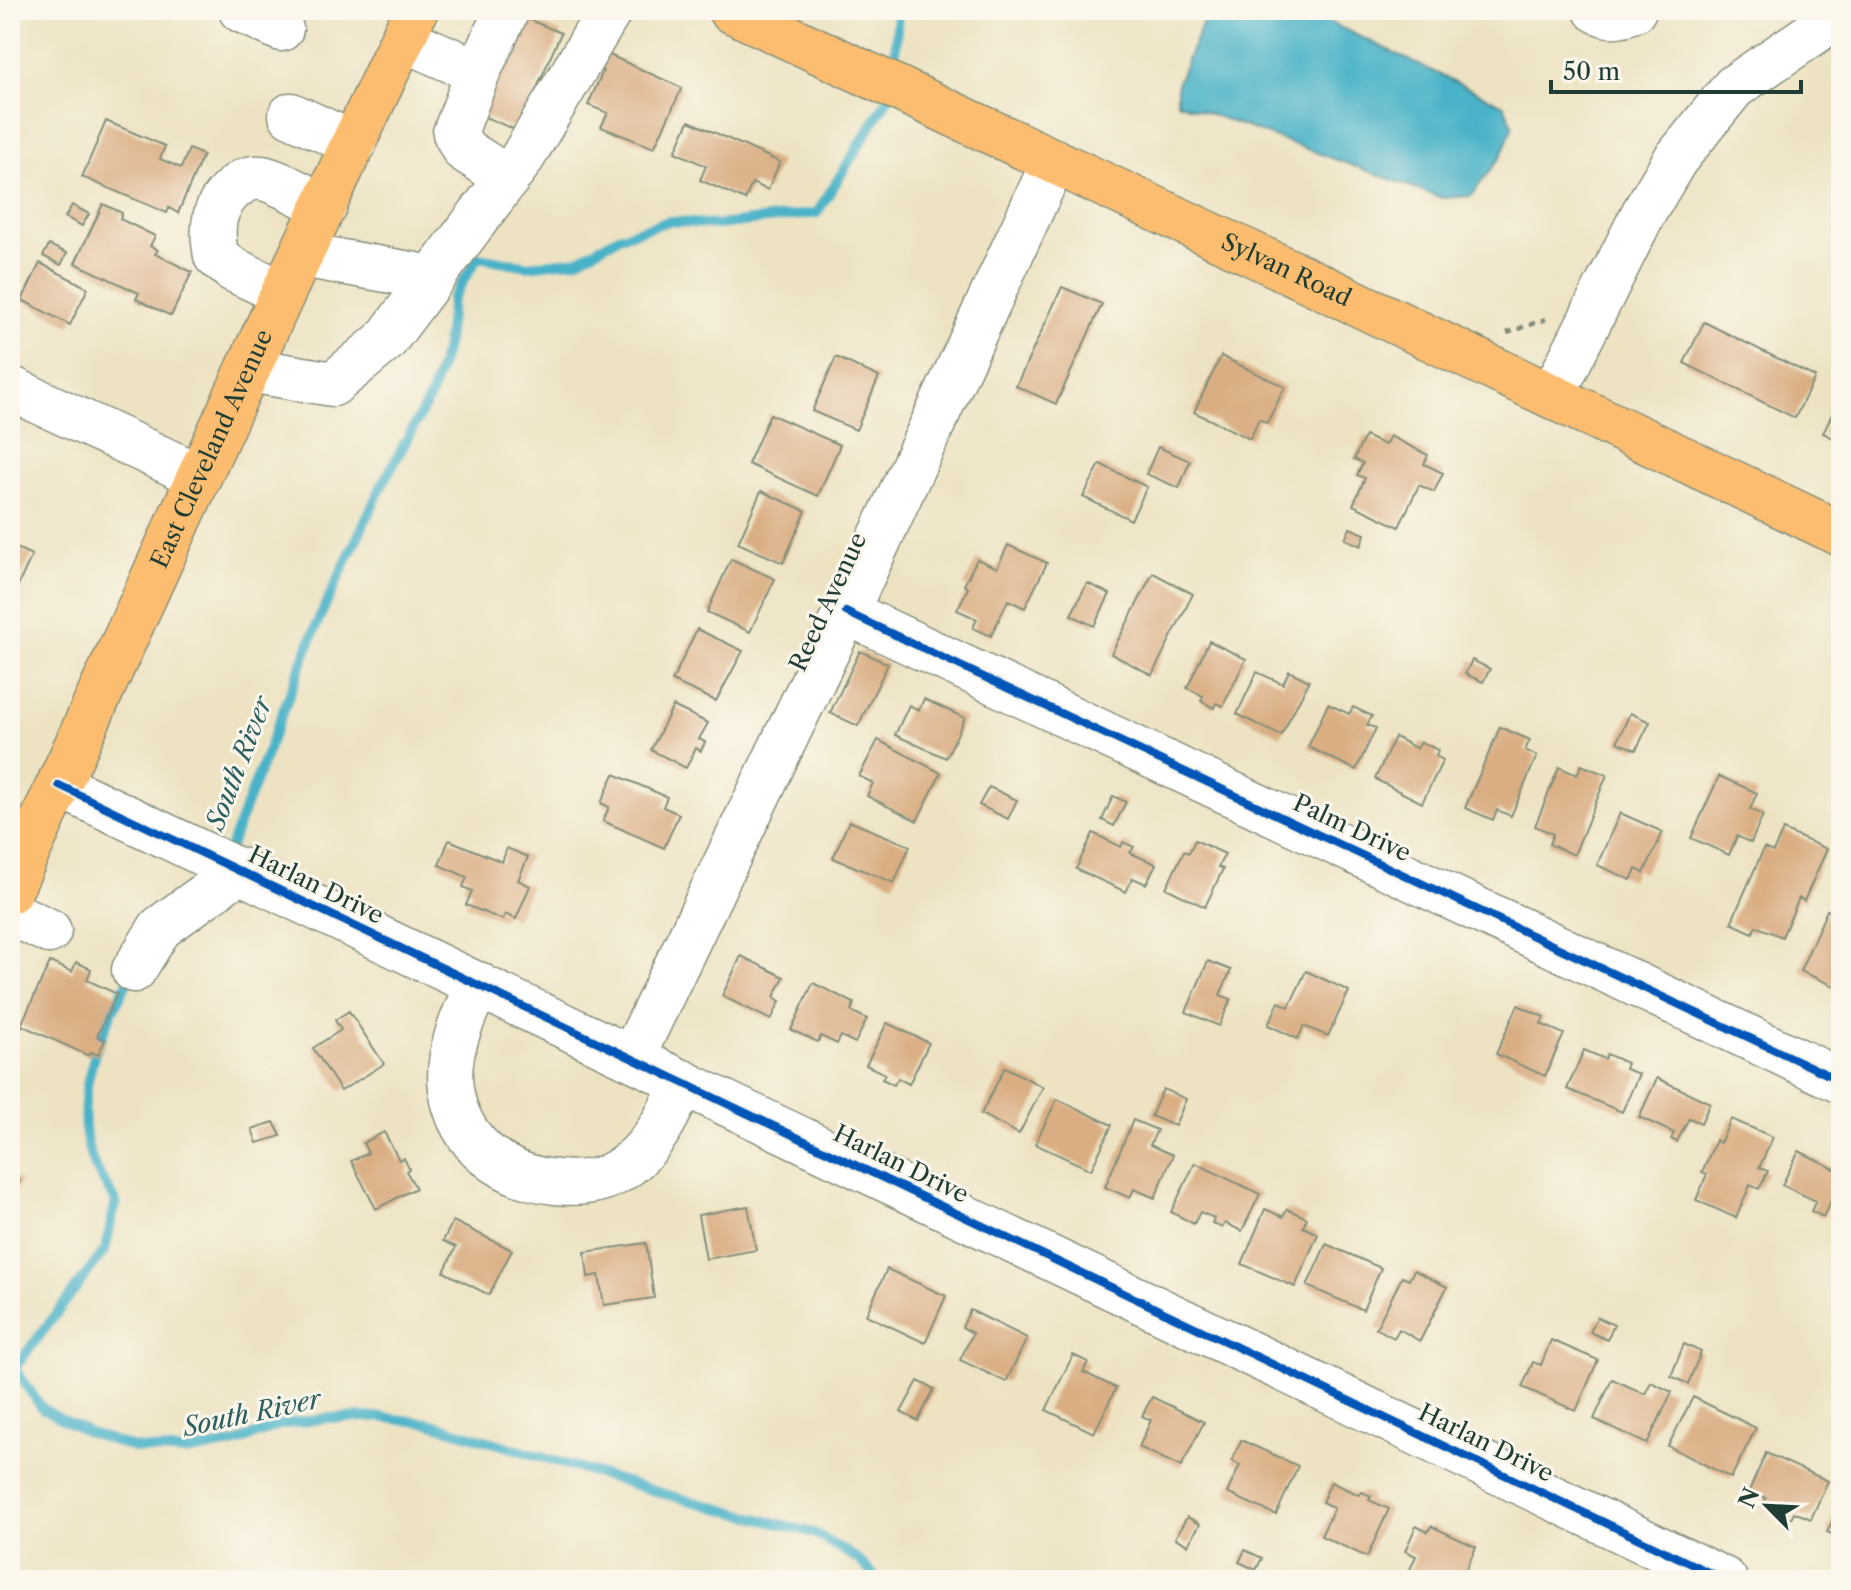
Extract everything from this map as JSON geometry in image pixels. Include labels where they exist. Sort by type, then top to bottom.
[{"type":"main road","name":"Sylvan Road","points":[[731,10],[1841,534]]},
{"type":"main road","name":"East Cleveland Avenue","points":[[10,891],[20,842],[59,785],[410,24]]},
{"type":"street","points":[[241,10],[281,29]]},
{"type":"street","points":[[507,10],[478,72],[455,133],[464,150],[508,178]]},
{"type":"street","points":[[1596,10],[1611,16],[1634,10]]},
{"type":"street","points":[[1552,396],[1643,214],[1675,160],[1734,87],[1816,31],[1836,10]]},
{"type":"street","points":[[249,370],[333,384],[385,341],[521,160],[600,13]]},
{"type":"street","points":[[410,24],[478,72]]},
{"type":"street","points":[[291,115],[354,144]]},
{"type":"street","name":"Reed Avenue","points":[[632,1058],[846,612],[1054,161]]},
{"type":"street","points":[[325,206],[262,178],[242,181],[232,189],[215,216],[213,238],[216,256],[232,269],[432,278]]},
{"type":"street","points":[[10,388],[199,476]]},
{"type":"street","name":"Palm Drive","points":[[846,612],[1841,1081]]},
{"type":"street","name":"Harlan Drive","points":[[59,785],[1725,1580]]},
{"type":"street","points":[[134,970],[160,928],[240,870]]},
{"type":"street","points":[[478,984],[460,1024],[452,1057],[451,1087],[456,1110],[470,1138],[506,1170],[537,1181],[566,1183],[595,1182],[615,1173],[639,1156],[654,1138],[683,1082]]},
{"type":"water","points":[[1208,10],[1304,10],[1504,105],[1513,126],[1501,156],[1471,196],[1442,198],[1177,102],[1177,84]]},
{"type":"building","points":[[514,13],[561,33],[518,131],[478,114]]},
{"type":"building","points":[[603,52],[682,88],[654,148],[601,127],[608,113],[588,105],[603,71],[596,68]]},
{"type":"building","points":[[106,121],[165,146],[160,159],[181,168],[189,149],[203,155],[178,213],[169,208],[167,213],[82,177]]},
{"type":"building","points":[[689,121],[780,162],[768,190],[752,183],[745,200],[700,180],[706,166],[675,152]]},
{"type":"building","points":[[103,204],[122,213],[120,219],[155,236],[150,246],[158,250],[155,254],[192,272],[171,316],[136,299],[139,293],[75,263]]},
{"type":"building","points":[[72,205],[89,214],[82,226],[65,217]]},
{"type":"building","points":[[49,245],[67,253],[61,265],[43,256]]},
{"type":"building","points":[[40,263],[88,288],[70,325],[22,300]]},
{"type":"building","points":[[1062,287],[1102,304],[1056,404],[1016,386]]},
{"type":"building","points":[[1704,322],[1815,377],[1795,418],[1684,363]]},
{"type":"building","points":[[1221,356],[1285,387],[1267,423],[1259,419],[1250,439],[1194,412]]},
{"type":"building","points":[[836,357],[879,377],[856,430],[812,411]]},
{"type":"building","points":[[1841,395],[1841,442],[1823,433]]},
{"type":"building","points":[[770,414],[840,445],[818,496],[748,464]]},
{"type":"building","points":[[1365,436],[1385,445],[1390,436],[1428,455],[1424,464],[1443,473],[1434,492],[1419,485],[1399,527],[1353,505],[1365,478],[1357,475],[1363,463],[1354,459]]},
{"type":"building","points":[[1158,447],[1190,461],[1179,488],[1146,474]]},
{"type":"building","points":[[1100,464],[1147,487],[1131,520],[1083,497]]},
{"type":"building","points":[[761,491],[806,511],[783,563],[738,543]]},
{"type":"building","points":[[1350,528],[1365,534],[1361,546],[1345,539]]},
{"type":"building","points":[[10,545],[32,555],[13,596],[10,595]]},
{"type":"building","points":[[1008,545],[1047,563],[1025,608],[1008,600],[991,636],[973,628],[977,619],[957,610],[968,588],[964,585],[977,559],[997,568]]},
{"type":"building","points":[[731,559],[775,579],[750,632],[707,612]]},
{"type":"building","points":[[1153,573],[1193,594],[1152,675],[1111,654]]},
{"type":"building","points":[[1087,583],[1110,594],[1094,626],[1071,615]]},
{"type":"building","points":[[697,629],[743,651],[716,701],[672,681]]},
{"type":"building","points":[[1209,641],[1246,659],[1223,706],[1216,703],[1214,708],[1201,701],[1203,696],[1187,688]]},
{"type":"building","points":[[860,651],[888,664],[858,726],[830,713]]},
{"type":"building","points":[[1472,660],[1490,669],[1483,682],[1465,674]]},
{"type":"building","points":[[1289,671],[1309,681],[1281,736],[1237,714],[1257,672],[1283,684]]},
{"type":"building","points":[[924,699],[965,718],[946,758],[895,735],[909,705],[919,710]]},
{"type":"building","points":[[1328,704],[1349,714],[1353,707],[1372,716],[1367,725],[1376,728],[1356,770],[1308,747]]},
{"type":"building","points":[[673,706],[708,723],[699,739],[705,742],[701,751],[696,748],[686,768],[651,750]]},
{"type":"building","points":[[1630,713],[1650,722],[1636,750],[1617,742]]},
{"type":"building","points":[[1500,727],[1530,740],[1525,750],[1537,756],[1511,816],[1497,810],[1493,820],[1465,808]]},
{"type":"building","points":[[1395,737],[1417,749],[1421,742],[1438,750],[1436,756],[1443,760],[1422,803],[1375,779]]},
{"type":"building","points":[[878,740],[941,773],[917,821],[867,796],[873,783],[859,776]]},
{"type":"building","points":[[1581,765],[1607,775],[1574,855],[1549,844],[1553,834],[1535,826],[1559,767],[1577,775]]},
{"type":"building","points":[[614,774],[667,797],[663,807],[679,814],[664,848],[603,821],[609,807],[601,803]]},
{"type":"building","points":[[1719,776],[1757,793],[1750,809],[1763,815],[1751,843],[1737,836],[1729,855],[1691,838]]},
{"type":"building","points":[[989,787],[1017,800],[1008,819],[979,805]]},
{"type":"building","points":[[1113,796],[1126,802],[1114,826],[1102,820]]},
{"type":"building","points":[[1620,813],[1663,832],[1644,873],[1636,869],[1631,880],[1597,865]]},
{"type":"building","points":[[849,821],[910,846],[894,883],[833,858]]},
{"type":"building","points":[[1783,830],[1827,849],[1804,901],[1799,898],[1782,937],[1756,926],[1753,933],[1731,923],[1764,848],[1773,852]]},
{"type":"building","points":[[1093,833],[1121,847],[1123,842],[1134,847],[1130,853],[1156,864],[1146,884],[1133,878],[1126,892],[1076,869]]},
{"type":"building","points":[[449,840],[502,862],[507,848],[528,857],[518,880],[530,886],[516,919],[505,914],[503,920],[466,905],[472,891],[463,887],[467,877],[439,865]]},
{"type":"building","points":[[1195,840],[1225,854],[1218,867],[1223,869],[1205,907],[1166,888],[1184,851],[1189,853]]},
{"type":"building","points":[[1827,910],[1841,916],[1841,989],[1800,971]]},
{"type":"building","points":[[741,956],[784,977],[774,997],[780,1001],[771,1020],[722,996]]},
{"type":"building","points":[[1208,961],[1231,970],[1220,995],[1231,999],[1219,1026],[1186,1012]]},
{"type":"building","points":[[50,962],[72,972],[76,962],[91,969],[87,980],[117,994],[97,1036],[105,1040],[98,1055],[91,1052],[89,1056],[21,1025]]},
{"type":"building","points":[[1306,971],[1349,991],[1328,1036],[1304,1026],[1298,1039],[1268,1025],[1279,1002],[1289,1007]]},
{"type":"building","points":[[813,983],[854,1003],[851,1011],[867,1019],[855,1043],[841,1036],[837,1044],[821,1036],[818,1042],[791,1030]]},
{"type":"building","points":[[1518,1005],[1544,1017],[1541,1024],[1564,1034],[1545,1076],[1496,1054]]},
{"type":"building","points":[[349,1011],[384,1064],[341,1091],[313,1048],[341,1030],[335,1020]]},
{"type":"building","points":[[887,1023],[929,1043],[909,1084],[898,1078],[894,1085],[882,1079],[885,1074],[866,1065]]},
{"type":"building","points":[[1584,1050],[1605,1059],[1607,1054],[1627,1063],[1625,1069],[1639,1074],[1622,1112],[1567,1089]]},
{"type":"building","points":[[1005,1067],[1043,1087],[1019,1134],[981,1114]]},
{"type":"building","points":[[1657,1078],[1710,1103],[1701,1123],[1689,1118],[1677,1142],[1671,1139],[1674,1133],[1639,1117]]},
{"type":"building","points":[[1163,1089],[1186,1099],[1175,1126],[1151,1116]]},
{"type":"building","points":[[1057,1099],[1112,1125],[1091,1170],[1035,1144]]},
{"type":"building","points":[[1731,1119],[1773,1137],[1759,1168],[1768,1171],[1759,1189],[1750,1185],[1736,1218],[1696,1200],[1707,1174],[1702,1172],[1716,1140],[1720,1143]]},
{"type":"building","points":[[1133,1120],[1157,1130],[1150,1145],[1173,1155],[1155,1198],[1134,1189],[1130,1198],[1105,1187]]},
{"type":"building","points":[[274,1122],[281,1136],[257,1143],[252,1129]]},
{"type":"building","points":[[384,1132],[399,1160],[404,1158],[409,1169],[406,1171],[416,1188],[376,1209],[351,1161],[368,1153],[363,1143]]},
{"type":"building","points":[[1799,1151],[1841,1172],[1841,1181],[1823,1217],[1811,1211],[1816,1201],[1782,1185]]},
{"type":"building","points":[[1195,1163],[1260,1194],[1242,1231],[1225,1223],[1222,1228],[1212,1223],[1214,1218],[1200,1212],[1194,1224],[1171,1212]]},
{"type":"building","points":[[10,1176],[20,1181],[10,1201]]},
{"type":"building","points":[[748,1206],[756,1250],[706,1259],[698,1215]]},
{"type":"building","points":[[1265,1209],[1283,1217],[1287,1209],[1307,1218],[1303,1227],[1318,1234],[1295,1287],[1242,1264]]},
{"type":"building","points":[[453,1221],[512,1250],[489,1295],[444,1272],[456,1247],[443,1241]]},
{"type":"building","points":[[646,1243],[654,1298],[604,1305],[599,1275],[588,1277],[585,1252]]},
{"type":"building","points":[[1326,1244],[1381,1268],[1363,1310],[1307,1286]]},
{"type":"building","points":[[887,1269],[946,1296],[925,1343],[866,1315]]},
{"type":"building","points":[[1414,1270],[1447,1287],[1420,1341],[1399,1329],[1394,1338],[1376,1328],[1402,1277],[1409,1280]]},
{"type":"building","points":[[970,1310],[1027,1338],[1006,1382],[960,1360],[973,1333],[962,1327]]},
{"type":"building","points":[[1597,1317],[1614,1325],[1607,1340],[1590,1332]]},
{"type":"building","points":[[1551,1340],[1598,1360],[1576,1411],[1522,1387],[1533,1362],[1541,1365]]},
{"type":"building","points":[[1684,1344],[1701,1352],[1688,1384],[1671,1376]]},
{"type":"building","points":[[1073,1355],[1088,1362],[1083,1372],[1116,1388],[1094,1433],[1046,1410]]},
{"type":"building","points":[[1612,1379],[1645,1394],[1651,1382],[1672,1392],[1647,1444],[1594,1419]]},
{"type":"building","points":[[918,1381],[934,1389],[918,1421],[901,1412]]},
{"type":"building","points":[[1152,1397],[1204,1422],[1181,1467],[1139,1447],[1151,1420],[1142,1416]]},
{"type":"building","points":[[1693,1397],[1756,1428],[1731,1478],[1668,1446]]},
{"type":"building","points":[[1241,1440],[1298,1466],[1276,1515],[1227,1493],[1240,1465],[1232,1461]]},
{"type":"building","points":[[1766,1453],[1828,1481],[1811,1519],[1794,1512],[1791,1518],[1763,1505],[1766,1498],[1749,1491]]},
{"type":"building","points":[[1331,1482],[1359,1495],[1362,1492],[1371,1496],[1369,1500],[1389,1509],[1367,1557],[1321,1536],[1334,1508],[1322,1502]]},
{"type":"building","points":[[1841,1503],[1841,1538],[1827,1532]]},
{"type":"building","points":[[1187,1517],[1200,1524],[1188,1545],[1175,1538]]},
{"type":"building","points":[[1416,1526],[1428,1532],[1431,1526],[1476,1547],[1461,1580],[1422,1580],[1408,1574],[1416,1556],[1405,1551]]},
{"type":"building","points":[[1245,1550],[1262,1558],[1256,1570],[1239,1562]]},
{"type":"waterway","name":"South River","points":[[894,74],[898,10]]},
{"type":"waterway","name":"South River","points":[[228,852],[319,619],[383,483],[431,395],[446,348],[452,299],[478,257],[528,266],[577,260],[621,236],[669,221],[718,225],[817,213],[889,97]]},
{"type":"waterway","name":"South River","points":[[130,978],[99,1042],[84,1111],[91,1157],[116,1201],[105,1250],[14,1369],[43,1409],[87,1432],[134,1448],[184,1452],[233,1444],[279,1425],[329,1418],[379,1417],[429,1423],[668,1495],[814,1533],[856,1558],[879,1580]]},
{"type":"cycle path","points":[[846,612],[1841,1081]]},
{"type":"cycle path","points":[[59,785],[1725,1580]]}]
